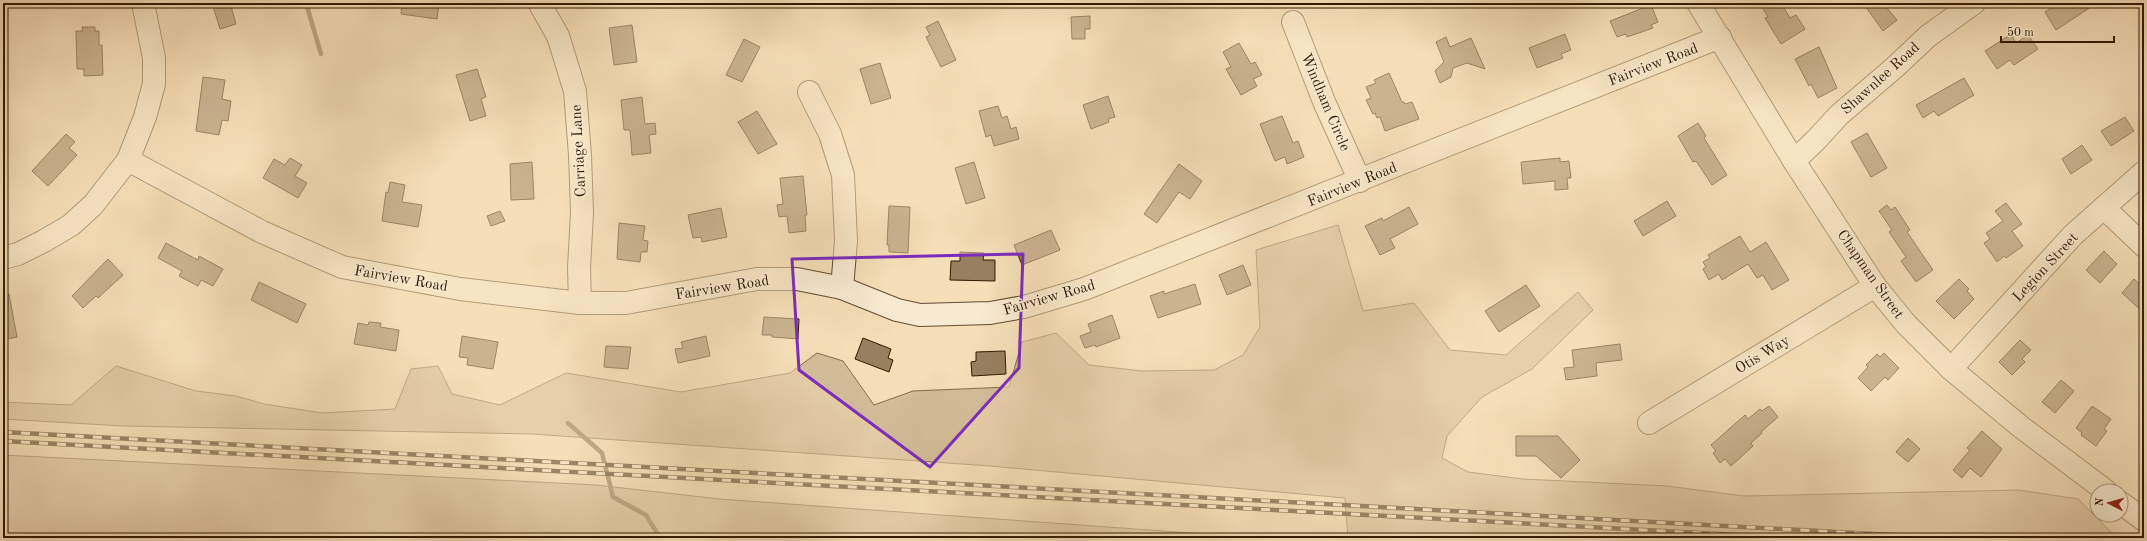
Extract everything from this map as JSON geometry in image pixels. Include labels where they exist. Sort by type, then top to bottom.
[{"type":"street","points":[[3,258],[44,241],[71,226],[93,205],[128,160],[145,117],[154,84],[154,58],[143,3]]},
{"type":"street","name":"Chapman Street","points":[[1698,3],[1794,161],[1875,286],[1906,324],[1951,369],[2020,427],[2095,483]]},
{"type":"street","name":"Shawnlee Road","points":[[1794,161],[1839,115],[1894,68],[1928,36],[1974,3]]},
{"type":"street","name":"Carriage Lane","points":[[541,6],[558,36],[575,91],[581,162],[580,303]]},
{"type":"street","name":"Windham Circle","points":[[1293,22],[1325,104],[1360,181]]},
{"type":"street","name":"Fairview Road","points":[[128,160],[262,232],[342,267],[460,289],[580,303],[626,302],[757,279],[797,279],[842,288],[897,310],[920,315],[990,313],[1024,307],[1084,289],[1360,181],[1720,37]]},
{"type":"street","points":[[809,92],[830,134],[843,175],[846,241],[842,288]]},
{"type":"street","name":"Legion Street","points":[[1951,369],[2074,235],[2144,172]]},
{"type":"street","points":[[2104,208],[2144,246]]},
{"type":"street","name":"Otis Way","points":[[1649,423],[1875,286]]},
{"type":"street","points":[[2129,508],[2144,518]]},
{"type":"highlighted area","points":[[1023,254],[1019,368],[930,467],[799,370],[792,259]]},
{"type":"shaded area","points":[[1338,225],[1363,311],[1414,303],[1450,350],[1506,355],[1578,292],[1593,310],[1532,369],[1482,397],[1447,436],[1442,458],[1468,472],[1523,479],[1667,486],[1744,496],[2019,490],[2078,499],[2089,510],[2089,523],[2102,523],[2117,538],[1348,538],[1345,498],[990,466],[532,434],[123,426],[3,419],[3,402],[71,405],[116,366],[196,391],[236,396],[264,404],[322,413],[395,409],[411,369],[438,366],[452,394],[500,405],[566,373],[681,392],[790,373],[817,353],[843,361],[874,405],[913,391],[1009,387],[1022,342],[1056,333],[1089,365],[1142,371],[1214,370],[1243,355],[1260,327],[1256,250]]},
{"type":"shaded area","points":[[3,455],[596,485],[720,499],[1260,538],[3,538]]},
{"type":"building","points":[[212,3],[230,3],[236,24],[220,29]]},
{"type":"building","points":[[402,3],[439,3],[437,19],[401,14]]},
{"type":"building","points":[[1760,3],[1781,3],[1790,18],[1796,15],[1805,29],[1781,44],[1765,18],[1768,17]]},
{"type":"building","points":[[1863,3],[1883,3],[1897,20],[1883,31]]},
{"type":"building","points":[[2059,3],[2097,3],[2056,30],[2045,12]]},
{"type":"building","points":[[1651,5],[1658,22],[1651,25],[1653,28],[1627,37],[1626,34],[1617,37],[1610,21]]},
{"type":"building","points":[[1090,16],[1090,29],[1085,29],[1085,39],[1072,39],[1071,17]]},
{"type":"building","points":[[938,21],[956,60],[941,67],[926,37],[930,35],[926,27]]},
{"type":"building","points":[[632,25],[637,62],[614,65],[609,28]]},
{"type":"building","points":[[82,27],[95,27],[95,31],[99,31],[99,45],[102,45],[103,75],[84,76],[84,69],[77,69],[76,31],[83,31]]},
{"type":"building","points":[[1565,34],[1571,50],[1561,54],[1563,58],[1537,68],[1529,48]]},
{"type":"building","points":[[2011,34],[2016,43],[2028,35],[2038,49],[2014,65],[2010,60],[1997,69],[1985,51]]},
{"type":"building","points":[[1446,37],[1450,47],[1471,38],[1485,69],[1467,63],[1453,68],[1451,77],[1440,83],[1435,71],[1444,62],[1436,42]]},
{"type":"building","points":[[744,39],[760,47],[742,82],[726,75]]},
{"type":"building","points":[[1239,43],[1251,64],[1255,62],[1262,75],[1253,79],[1257,86],[1241,95],[1226,69],[1231,67],[1223,52]]},
{"type":"building","points":[[1819,47],[1837,88],[1818,98],[1811,84],[1809,86],[1795,59]]},
{"type":"building","points":[[880,63],[891,98],[871,104],[860,69]]},
{"type":"building","points":[[477,69],[486,97],[481,99],[486,116],[470,121],[456,75]]},
{"type":"building","points":[[1389,73],[1402,102],[1405,104],[1412,102],[1419,119],[1385,131],[1380,117],[1377,118],[1375,113],[1373,114],[1366,100],[1371,98],[1366,87],[1376,83],[1374,80]]},
{"type":"building","points":[[203,77],[225,80],[222,99],[231,101],[228,121],[222,120],[219,135],[196,131]]},
{"type":"building","points":[[1964,78],[1974,95],[1938,116],[1934,111],[1923,118],[1916,105]]},
{"type":"building","points":[[1108,96],[1115,117],[1108,119],[1109,122],[1091,129],[1083,105]]},
{"type":"building","points":[[642,97],[645,124],[655,123],[656,134],[649,135],[651,153],[632,155],[630,130],[624,130],[621,100]]},
{"type":"building","points":[[998,106],[1002,118],[1007,116],[1011,129],[1016,127],[1019,139],[994,146],[991,135],[986,137],[979,111]]},
{"type":"building","points":[[757,111],[777,144],[758,154],[738,122]]},
{"type":"building","points":[[1282,116],[1293,143],[1298,141],[1304,157],[1287,164],[1285,157],[1275,161],[1260,124]]},
{"type":"building","points":[[2125,117],[2134,131],[2111,146],[2101,131]]},
{"type":"building","points":[[1698,123],[1706,136],[1704,138],[1727,175],[1712,185],[1696,161],[1693,162],[1678,136]]},
{"type":"building","points":[[1867,133],[1887,168],[1871,177],[1851,142]]},
{"type":"building","points":[[66,134],[75,142],[69,148],[77,155],[48,186],[32,171]]},
{"type":"building","points":[[2082,145],[2092,160],[2071,174],[2062,159]]},
{"type":"building","points":[[290,158],[302,165],[295,176],[307,183],[298,198],[263,178],[274,159],[285,165]]},
{"type":"building","points":[[1560,158],[1560,162],[1569,161],[1571,178],[1567,178],[1568,189],[1555,190],[1555,181],[1523,184],[1521,162]]},
{"type":"building","points":[[532,162],[534,199],[511,200],[510,164]]},
{"type":"building","points":[[974,162],[985,198],[966,204],[955,168]]},
{"type":"building","points":[[1179,164],[1202,181],[1190,199],[1179,192],[1157,223],[1144,214]]},
{"type":"building","points":[[803,176],[807,215],[805,215],[806,231],[789,233],[787,216],[779,217],[777,205],[783,204],[780,178]]},
{"type":"building","points":[[390,182],[405,185],[402,202],[422,205],[418,227],[382,221],[386,192],[388,193]]},
{"type":"building","points":[[1667,201],[1676,216],[1643,236],[1634,221]]},
{"type":"building","points":[[2006,203],[2022,224],[2012,231],[2023,246],[2006,258],[2004,256],[1997,262],[1984,243],[1990,239],[1986,233],[2003,221],[1995,211]]},
{"type":"building","points":[[1887,205],[1891,210],[1895,207],[1910,230],[1907,232],[1933,270],[1916,282],[1901,261],[1906,257],[1889,232],[1892,230],[1879,211]]},
{"type":"building","points":[[889,206],[910,207],[908,253],[889,252],[889,245],[887,245]]},
{"type":"building","points":[[1409,207],[1418,224],[1390,239],[1395,248],[1380,255],[1365,226],[1382,218],[1383,221]]},
{"type":"building","points":[[721,208],[727,237],[702,242],[701,237],[693,238],[688,215]]},
{"type":"building","points":[[500,211],[505,221],[491,226],[487,216]]},
{"type":"building","points":[[619,223],[645,226],[643,240],[648,241],[647,252],[641,252],[640,262],[617,259]]},
{"type":"building","points":[[1051,230],[1060,250],[1022,265],[1014,245]]},
{"type":"building","points":[[1740,236],[1750,252],[1766,242],[1789,280],[1772,290],[1763,275],[1757,278],[1748,264],[1722,280],[1719,274],[1709,280],[1703,269],[1706,267],[1703,262],[1710,258],[1708,255]]},
{"type":"building","points":[[166,243],[198,260],[199,256],[223,269],[213,286],[201,280],[198,286],[179,276],[182,271],[158,258]]},
{"type":"building","points":[[2104,251],[2117,264],[2100,283],[2086,270]]},
{"type":"building","points":[[960,252],[984,253],[983,260],[995,260],[995,281],[950,280],[951,261],[960,261]]},
{"type":"building","points":[[108,259],[123,275],[98,298],[96,296],[83,308],[72,296]]},
{"type":"building","points":[[1243,265],[1251,285],[1227,295],[1219,275]]},
{"type":"building","points":[[1959,279],[1969,289],[1967,291],[1974,299],[1954,319],[1936,301]]},
{"type":"building","points":[[2134,279],[2144,288],[2144,313],[2122,293]]},
{"type":"building","points":[[259,282],[306,304],[297,323],[251,300]]},
{"type":"building","points":[[1195,284],[1201,304],[1158,318],[1150,296],[1164,291],[1164,294]]},
{"type":"building","points":[[1526,285],[1540,306],[1499,332],[1485,311]]},
{"type":"building","points":[[9,294],[17,337],[3,340],[3,295]]},
{"type":"building","points":[[1112,315],[1120,338],[1096,347],[1095,345],[1085,348],[1080,336],[1091,332],[1088,324]]},
{"type":"building","points":[[764,317],[799,319],[798,339],[762,335]]},
{"type":"building","points":[[369,322],[381,323],[380,327],[399,330],[396,351],[354,344],[358,323],[368,325]]},
{"type":"building","points":[[462,336],[498,342],[493,369],[467,365],[468,358],[459,357]]},
{"type":"building","points":[[706,336],[710,356],[678,363],[675,349],[683,348],[681,342]]},
{"type":"building","points":[[863,338],[891,349],[888,358],[893,360],[889,372],[855,359]]},
{"type":"building","points":[[2020,340],[2031,350],[2022,359],[2025,362],[2012,375],[1999,362]]},
{"type":"building","points":[[1620,344],[1622,360],[1596,363],[1597,376],[1566,380],[1564,368],[1574,367],[1572,350]]},
{"type":"building","points":[[606,346],[631,347],[628,369],[604,367]]},
{"type":"building","points":[[1005,351],[1006,374],[972,376],[971,362],[976,361],[976,352]]},
{"type":"building","points":[[1884,353],[1899,368],[1888,380],[1885,377],[1871,391],[1858,378],[1868,367],[1866,365],[1877,354],[1880,357]]},
{"type":"building","points":[[2061,380],[2074,391],[2055,413],[2042,402]]},
{"type":"building","points":[[1769,406],[1778,417],[1751,443],[1753,446],[1731,466],[1725,459],[1720,463],[1713,453],[1716,451],[1711,445],[1745,415],[1748,419],[1760,409],[1762,411]]},
{"type":"building","points":[[2092,406],[2111,419],[2104,429],[2107,431],[2096,446],[2081,435],[2082,433],[2076,428]]},
{"type":"building","points":[[1982,431],[2002,449],[1981,477],[1970,468],[1962,478],[1953,470],[1970,450],[1967,448]]},
{"type":"building","points":[[1516,436],[1558,436],[1580,460],[1561,478],[1536,456],[1516,456]]},
{"type":"building","points":[[1908,438],[1920,449],[1908,462],[1896,452]]},
{"type":"waterway","points":[[306,3],[321,54]]},
{"type":"waterway","points":[[568,423],[602,453],[613,497],[646,515],[660,538]]},
{"type":"railway","points":[[3,432],[1947,538]]},
{"type":"railway","points":[[3,441],[1792,538]]}]
